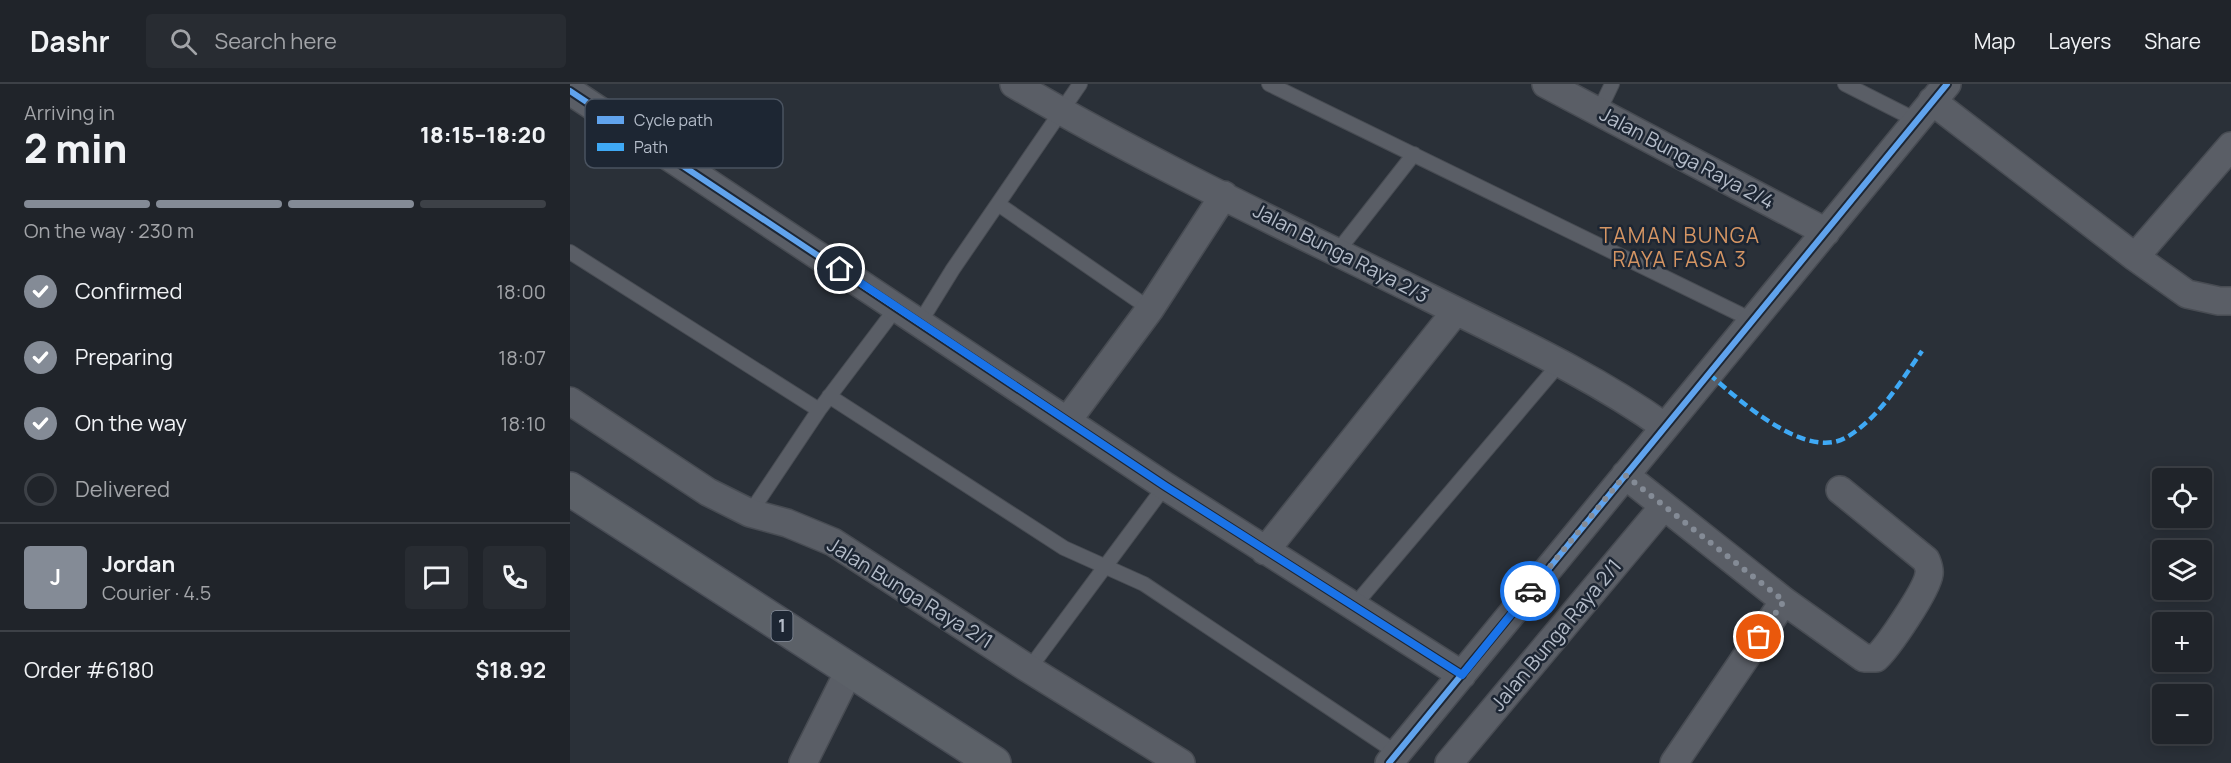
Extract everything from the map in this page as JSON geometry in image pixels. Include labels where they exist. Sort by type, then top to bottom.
[{"type":"main road","name":"1","points":[[570,489],[994,763]]},
{"type":"street","name":"Jalan Bunga Raya 2/3","points":[[1014,84],[1060,111],[1224,195],[1560,363],[1626,399],[1665,427]]},
{"type":"street","name":"Jalan Bunga Raya 2/4","points":[[1546,84],[1826,232]]},
{"type":"street","points":[[574,89],[589,99]]},
{"type":"street","points":[[1393,758],[1932,102],[2187,294],[2218,301],[2231,301]]},
{"type":"street","points":[[2135,257],[2231,146]]},
{"type":"street","points":[[692,168],[897,306],[919,324],[1066,421],[1265,551],[1462,675]]},
{"type":"street","points":[[1066,421],[1150,309],[1224,195]]},
{"type":"street","points":[[1265,551],[1456,311]]},
{"type":"street","name":"Jalan Bunga Raya 2/1","points":[[570,401],[708,492],[750,513],[787,523],[833,542],[1029,669],[1181,763]]},
{"type":"street","points":[[1625,475],[1784,601],[1864,658],[1876,658],[1886,650],[1927,582],[1929,567],[1926,560],[1840,490]]},
{"type":"street","name":"Jalan Bunga Raya 2/1","points":[[1449,763],[1664,506]]},
{"type":"street","points":[[1674,763],[1784,601]]},
{"type":"street","points":[[804,763],[850,669]]},
{"type":"lane","points":[[919,324],[1080,84]]},
{"type":"lane","points":[[1269,84],[1752,320]]},
{"type":"lane","points":[[1599,111],[1612,84]]},
{"type":"lane","points":[[1845,84],[1932,102]]},
{"type":"lane","points":[[1337,252],[1414,154]]},
{"type":"lane","points":[[998,204],[1150,309]]},
{"type":"lane","points":[[570,252],[819,410]]},
{"type":"lane","points":[[750,513],[819,410],[897,306]]},
{"type":"lane","points":[[1353,607],[1560,363]]},
{"type":"lane","points":[[829,396],[1065,548],[1144,584],[1393,758]]},
{"type":"lane","points":[[1029,669],[1104,565],[1165,486]]},
{"type":"marked path","points":[[1709,374],[1755,412],[1793,435],[1812,441],[1830,442],[1847,437],[1870,419],[1889,398],[1922,351]]},
{"type":"cycle path","points":[[1389,763],[1947,84]]},
{"type":"cycle path","points":[[570,91],[585,101]]},
{"type":"cycle path","points":[[686,168],[1165,486],[1462,675]]},
{"type":"way so far","points":[[1530,591],[1625,475],[1784,601],[1759,637]]},
{"type":"district","name":"TAMAN BUNGA RAYA FASA 3","points":[[1680,248]]},
{"type":"route","points":[[840,269],[897,306],[919,324],[1165,486],[1462,675],[1530,591]]}]
